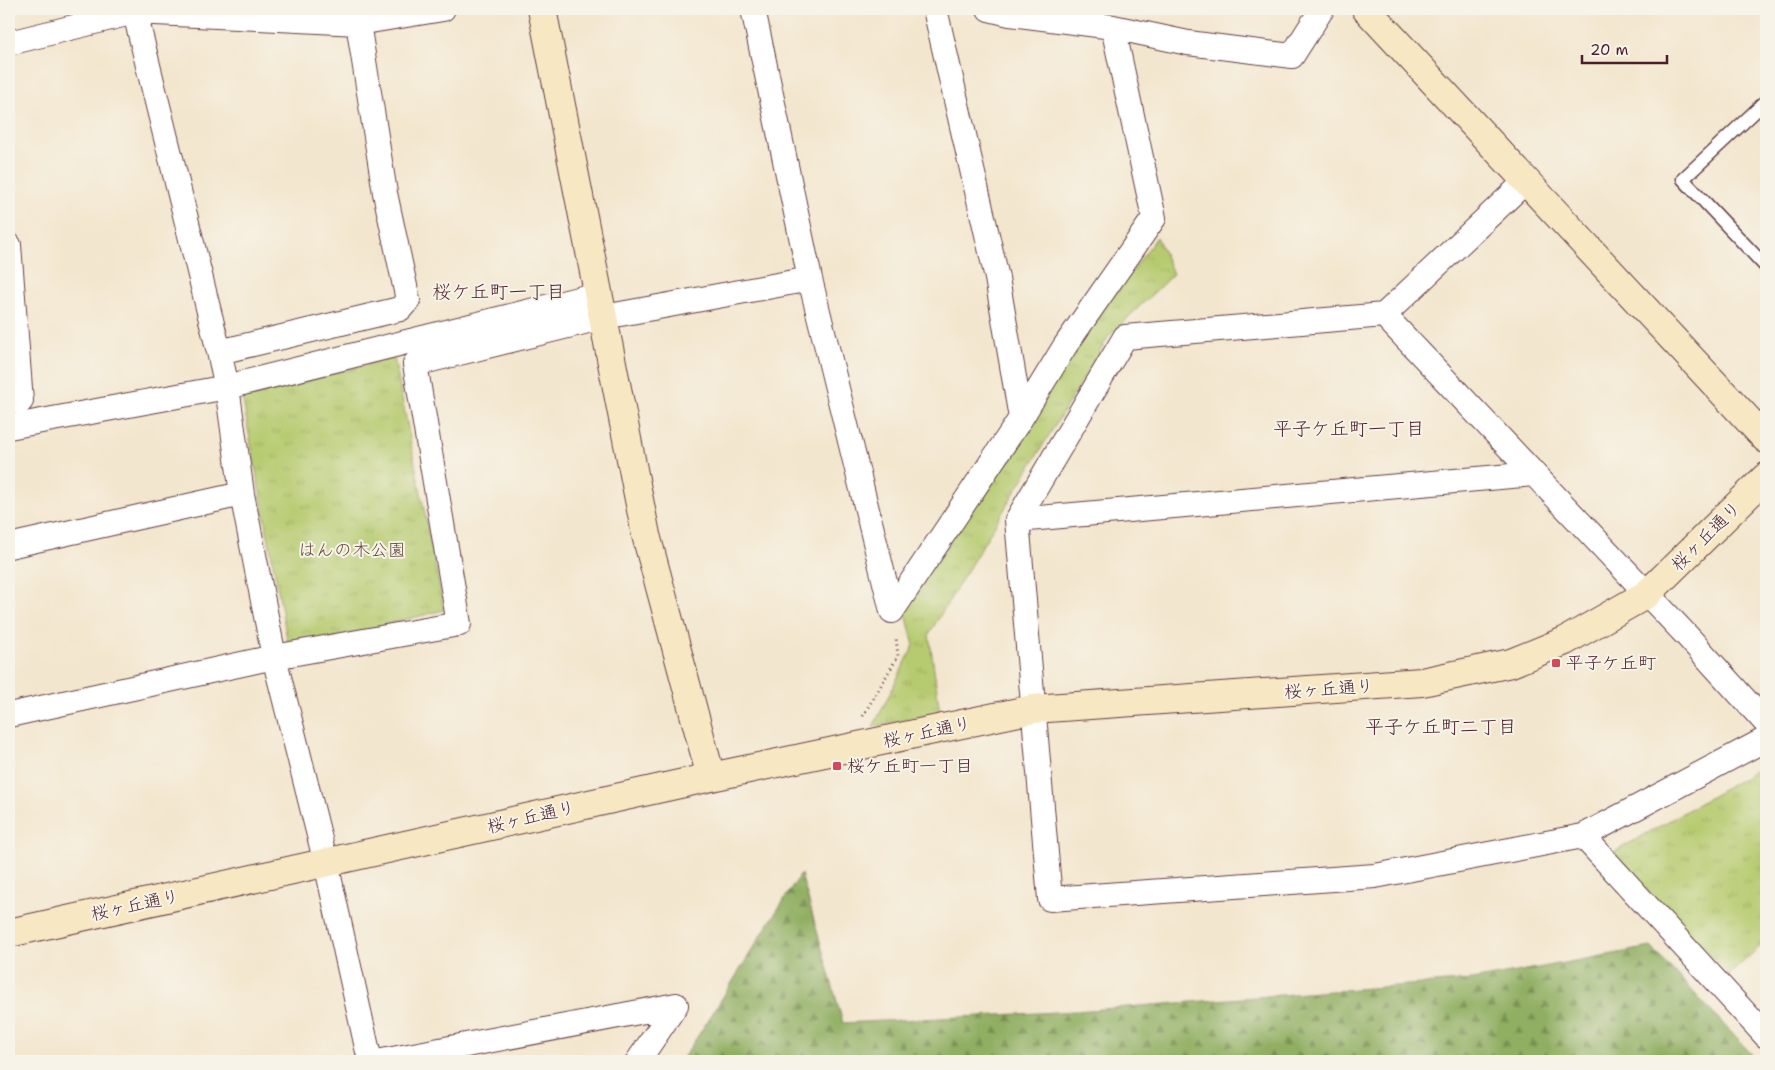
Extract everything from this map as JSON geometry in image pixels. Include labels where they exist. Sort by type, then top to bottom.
[{"type":"street","points":[[9,43],[135,10],[358,23],[443,9]]},
{"type":"street","points":[[542,9],[646,534],[711,777]]},
{"type":"street","points":[[753,9],[810,279],[892,611]]},
{"type":"street","points":[[935,9],[997,278],[1021,418]]},
{"type":"street","points":[[989,9],[1010,14],[1113,27],[1188,43],[1292,56],[1322,9]]},
{"type":"street","points":[[1366,9],[1766,439]]},
{"type":"street","points":[[135,10],[219,352],[227,388],[242,494],[274,657],[326,863],[370,1061]]},
{"type":"street","points":[[219,352],[400,309],[408,300],[385,193],[358,23]]},
{"type":"street","points":[[892,611],[1021,418],[1065,346],[1154,218],[1113,27]]},
{"type":"street","points":[[1526,181],[1384,315],[1125,337],[1017,520],[1050,899],[1374,876],[1583,836],[1766,739]]},
{"type":"street","points":[[9,245],[21,401],[9,402]]},
{"type":"street","points":[[9,427],[227,388],[601,306],[810,279]]},
{"type":"street","points":[[9,715],[274,657],[458,624],[415,364],[601,306]]},
{"type":"street","points":[[1384,315],[1766,723]]},
{"type":"street","points":[[1017,520],[1533,474]]},
{"type":"street","name":"桜ヶ丘通り","points":[[9,933],[711,777],[1034,709],[1422,682],[1511,663],[1565,641],[1647,594],[1766,477]]},
{"type":"street","points":[[9,546],[242,494]]},
{"type":"street","points":[[1583,836],[1766,1036]]},
{"type":"street","points":[[382,1061],[676,1005],[638,1061]]},
{"type":"lane","points":[[1766,103],[1683,179],[1766,267]]},
{"type":"path","points":[[844,749],[898,656],[892,611]]},
{"type":"green space","points":[[1157,237],[1173,274],[1109,336],[929,634],[940,712],[873,727],[914,645],[905,610],[1089,330]]},
{"type":"green space","name":"はんの木公園","points":[[394,358],[444,610],[289,649],[242,396]]},
{"type":"green space","points":[[1766,765],[1766,941],[1729,975],[1611,854]]},
{"type":"green space","points":[[801,874],[843,1023],[1076,1011],[1472,980],[1651,947],[1758,1061],[681,1061]]},
{"type":"place","name":"平子ケ丘町","points":[[1556,663]]},
{"type":"place","name":"桜ケ丘町一丁目","points":[[837,766]]},
{"type":"district","name":"桜ケ丘町一丁目","points":[[499,291]]},
{"type":"district","name":"平子ケ丘町一丁目","points":[[1349,428]]},
{"type":"district","name":"平子ケ丘町二丁目","points":[[1441,726]]}]
